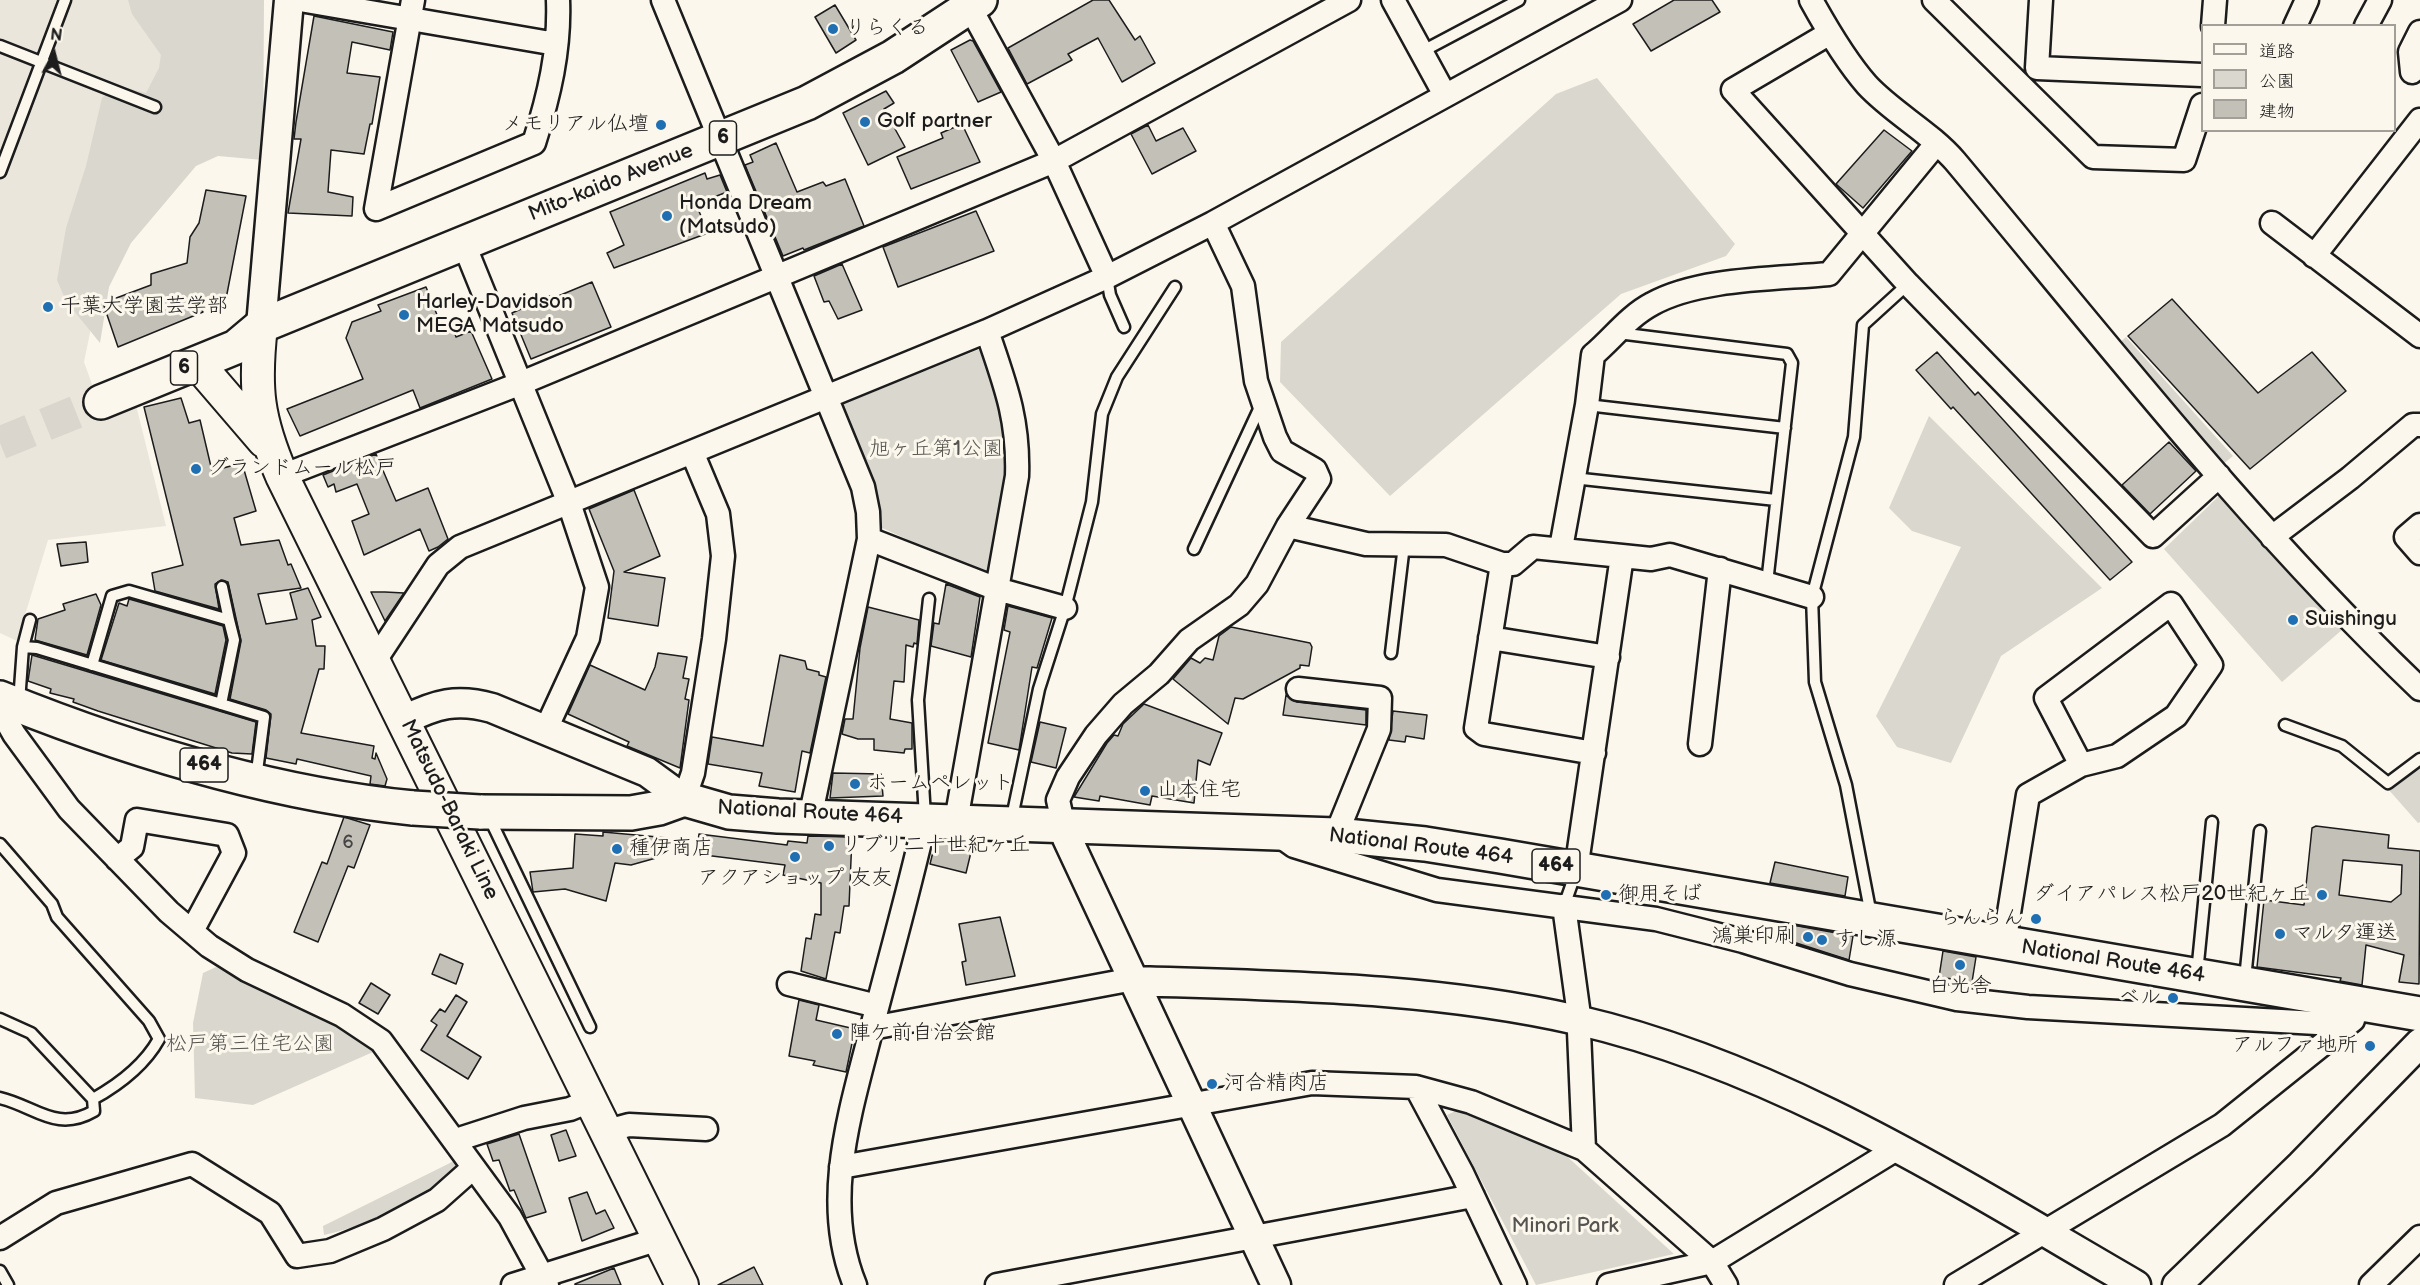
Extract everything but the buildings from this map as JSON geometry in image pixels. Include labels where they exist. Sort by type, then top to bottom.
[{"type":"highway","name":"Mito-kaido Avenue","points":[[261,326],[233,326],[98,392],[197,363],[236,347],[261,326],[807,103],[854,79],[972,2]]},
{"type":"highway","name":"464","points":[[8,701],[88,731],[255,779],[343,799],[413,808],[483,812],[631,813],[660,808],[684,799]]},
{"type":"highway","name":"National Route 464","points":[[684,799],[729,812],[810,818],[1063,823],[1272,831],[1425,844],[2420,1014]]},
{"type":"main road","name":"Matsudo-Baraki Line","points":[[261,326],[257,402],[269,446],[282,476],[608,1131],[682,1285]]},
{"type":"main road","points":[[197,363],[223,391],[245,422],[269,446]]},
{"type":"street","points":[[261,326],[289,0]]},
{"type":"street","points":[[300,0],[412,9],[556,44]]},
{"type":"street","points":[[412,9],[376,209],[534,143],[550,91],[556,44],[558,0]]},
{"type":"street","points":[[663,0],[722,139],[863,488],[868,512],[869,539],[810,818]]},
{"type":"street","points":[[282,476],[519,384],[1054,161],[1349,0]]},
{"type":"street","points":[[1393,0],[1445,95]]},
{"type":"street","points":[[374,662],[438,565],[460,547],[826,398],[1107,277],[1213,223],[1620,0]]},
{"type":"street","points":[[1811,0],[1830,33],[1868,85],[1952,158],[2077,312],[2272,537],[2420,689]]},
{"type":"street","points":[[1934,0],[2094,156],[2184,160],[2201,108]]},
{"type":"street","points":[[2025,90],[2037,68],[2041,0]]},
{"type":"street","points":[[2213,24],[2215,0]]},
{"type":"street","points":[[2294,0],[2299,0]]},
{"type":"street","points":[[2296,24],[2307,0]]},
{"type":"street","points":[[2367,24],[2380,0]]},
{"type":"street","points":[[972,2],[1054,161],[1107,277]]},
{"type":"street","points":[[2409,73],[2410,52],[2420,32]]},
{"type":"street","points":[[1830,33],[1733,90],[1908,284],[2153,536],[2219,476]]},
{"type":"street","points":[[2037,68],[2201,75]]},
{"type":"street","points":[[2314,256],[2420,120]]},
{"type":"street","points":[[1561,548],[1587,405],[1593,355],[1618,333],[1627,321],[1683,289],[1829,273],[1863,235],[1936,144]]},
{"type":"street","points":[[1213,223],[1243,286],[1256,381],[1282,451],[1315,470],[1319,479],[1288,526],[1257,584],[1239,605],[1189,640],[1159,674],[1123,704],[1096,735],[1068,777],[1058,800],[1067,838],[1276,1285]]},
{"type":"street","points":[[2272,223],[2420,336]]},
{"type":"street","points":[[463,242],[569,503],[597,587],[588,638],[546,729]]},
{"type":"street","points":[[855,1285],[843,1238],[841,1167],[845,1136],[875,1017],[941,820],[997,589],[1017,476],[1018,443],[1013,408],[987,330]]},
{"type":"street","points":[[2272,537],[2358,472],[2413,425],[2420,425]]},
{"type":"street","points":[[404,720],[426,709],[470,702],[546,729],[647,772],[684,799],[693,773],[714,639],[723,556],[718,514],[692,452]]},
{"type":"street","points":[[2420,525],[2406,537],[2420,553]]},
{"type":"street","points":[[1288,526],[1366,544],[1446,545],[1502,564],[1513,564],[1533,547],[1561,548],[1651,559],[1670,555],[1812,597]]},
{"type":"street","points":[[869,539],[997,589],[1065,608]]},
{"type":"street","points":[[1576,870],[1622,556]]},
{"type":"street","points":[[1502,564],[1476,728],[1484,734],[1594,753]]},
{"type":"street","points":[[1700,744],[1719,569]]},
{"type":"street","points":[[2004,944],[2028,795],[2081,765],[2117,756],[2176,716],[2211,665],[2170,604],[2046,698],[2081,765]]},
{"type":"street","points":[[1490,638],[1608,657]]},
{"type":"street","points":[[1298,689],[1380,698],[1379,729],[1336,835]]},
{"type":"street","points":[[8,701],[4,716],[14,734],[69,809],[192,931],[209,946],[247,970],[342,1015],[381,1041],[451,1133],[473,1168],[510,1217],[545,1280]]},
{"type":"street","points":[[117,859],[132,847],[137,820],[227,835],[234,852],[192,931]]},
{"type":"street","points":[[1272,831],[1294,846],[1437,890],[1656,919],[1743,941],[1850,974],[1957,999],[2028,1007],[2335,1023],[2370,1006]]},
{"type":"street","points":[[1564,906],[1578,1020],[1584,1149]]},
{"type":"street","points":[[789,984],[875,1017],[1135,981],[1289,986],[1441,996],[1578,1020],[1683,1052],[1777,1088],[1898,1148],[2136,1285]]},
{"type":"street","points":[[1956,1285],[2222,1125],[2317,1051],[2370,1006]]},
{"type":"street","points":[[2177,1285],[2301,1165],[2420,1043]]},
{"type":"street","points":[[841,1167],[1312,1083],[1416,1088],[1471,1102],[1584,1149],[1712,1262],[1726,1285]]},
{"type":"street","points":[[1416,1088],[1473,1196],[1515,1285]]},
{"type":"street","points":[[451,1133],[570,1109],[592,1100]]},
{"type":"street","points":[[608,1131],[629,1125],[706,1129]]},
{"type":"street","points":[[1609,1285],[1712,1262],[1898,1148]]},
{"type":"street","points":[[0,1238],[56,1203],[192,1164],[270,1213],[297,1256],[319,1253],[330,1251],[383,1229],[428,1205],[473,1168]]},
{"type":"street","points":[[997,1285],[1473,1196]]},
{"type":"street","points":[[2383,1281],[2420,1236]]},
{"type":"street","points":[[513,1285],[545,1280],[659,1239]]},
{"type":"lane","points":[[0,172],[65,0]]},
{"type":"lane","points":[[1421,52],[1519,0]]},
{"type":"lane","points":[[0,46],[155,107]]},
{"type":"lane","points":[[1107,277],[1110,294],[1124,327]]},
{"type":"lane","points":[[1872,921],[1846,785],[1815,682],[1812,587],[1828,544],[1854,437],[1863,325],[1908,284]]},
{"type":"lane","points":[[1011,822],[1029,731],[1051,648],[1065,608],[1092,502],[1102,414],[1117,377],[1175,286]]},
{"type":"lane","points":[[1618,333],[1787,354],[1792,363],[1767,583]]},
{"type":"lane","points":[[1194,549],[1263,402]]},
{"type":"lane","points":[[1587,405],[1785,428]]},
{"type":"lane","points":[[1574,477],[1776,500]]},
{"type":"lane","points":[[1391,653],[1404,545]]},
{"type":"lane","points":[[221,704],[234,640],[222,587]]},
{"type":"lane","points":[[92,665],[112,596],[129,591],[229,620]]},
{"type":"lane","points":[[929,599],[918,700],[941,820]]},
{"type":"lane","points":[[8,701],[30,620]]},
{"type":"lane","points":[[23,647],[37,648],[264,717],[255,779]]},
{"type":"lane","points":[[2285,725],[2342,746],[2388,783],[2420,759]]},
{"type":"lane","points":[[483,812],[590,1028]]},
{"type":"lane","points":[[2197,976],[2212,822]]},
{"type":"lane","points":[[2260,831],[2244,979],[2420,1007]]},
{"type":"lane","points":[[0,844],[52,904],[57,917],[149,1021],[159,1039],[152,1052],[120,1084],[93,1099]]},
{"type":"lane","points":[[1564,906],[1576,870]]},
{"type":"lane","points":[[0,1019],[31,1033],[93,1099],[94,1111],[86,1115],[55,1121],[0,1098]]},
{"type":"lane","points":[[0,1272],[8,1285]]},
{"type":"shaded area","name":"千葉大学園芸学部","points":[[0,0],[264,0],[176,161],[107,251],[84,362],[102,412],[135,401],[166,526],[48,540],[17,641],[0,633]]},
{"type":"green space","points":[[128,0],[264,0],[263,160],[218,156],[196,166],[131,243],[109,287],[100,343],[66,301],[57,280],[66,228],[86,166],[102,98],[116,85],[146,93],[159,68],[161,55],[132,14]]},
{"type":"green space","points":[[1597,78],[1735,244],[1726,256],[1621,294],[1390,496],[1280,382],[1281,342],[1556,94]]},
{"type":"green space","points":[[2126,337],[2233,456],[2222,465],[2116,346]]},
{"type":"green space","name":"旭ヶ丘第1公園","points":[[985,347],[1011,452],[989,577],[878,526],[838,406]]},
{"type":"green space","points":[[1929,416],[2102,588],[2001,656],[1951,763],[1897,747],[1876,716],[1961,547],[1912,531],[1889,508]]},
{"type":"green space","points":[[2220,495],[2343,629],[2282,682],[2164,549]]},
{"type":"green space","points":[[2420,765],[2420,822],[2418,823],[2388,789]]},
{"type":"green space","name":"松戸第三住宅公園","points":[[216,967],[331,1021],[373,1052],[253,1105],[195,1098],[193,1023],[203,973]]},
{"type":"green space","name":"Minori Park","points":[[1466,1106],[1561,1151],[1674,1254],[1536,1285],[1447,1115]]},
{"type":"green space","points":[[456,1160],[462,1169],[415,1202],[361,1225],[324,1235],[323,1226]]},
{"type":"tunnel","points":[[0,443],[101,402]]},
{"type":"place","name":"りらくる","points":[[833,29]]},
{"type":"place","name":"Golf partner","points":[[865,122]]},
{"type":"place","name":"メモリアル仏壇","points":[[661,125]]},
{"type":"place","name":"Honda Dream (Matsudo)","points":[[667,216]]},
{"type":"place","name":"千葉大学園芸学部","points":[[48,307]]},
{"type":"place","name":"Harley-Davidson MEGA Matsudo","points":[[404,315]]},
{"type":"place","name":"グランドムール松戸","points":[[196,469]]},
{"type":"place","name":"Suishingu","points":[[2293,620]]},
{"type":"place","name":"ホームペレット","points":[[855,784]]},
{"type":"place","name":"山本住宅","points":[[1145,791]]},
{"type":"place","name":"リブリ二十世紀ヶ丘","points":[[829,846]]},
{"type":"place","name":"種伊商店","points":[[617,849]]},
{"type":"place","name":"アクアショップ 友友","points":[[795,857]]},
{"type":"place","name":"御用そば","points":[[1606,895]]},
{"type":"place","name":"ダイアパレス松戸20世紀ヶ丘","points":[[2322,895]]},
{"type":"place","name":"らんらん","points":[[2036,919]]},
{"type":"place","name":"マルタ運送","points":[[2280,934]]},
{"type":"place","name":"鴻巣印刷","points":[[1808,937]]},
{"type":"place","name":"すし源","points":[[1822,940]]},
{"type":"place","name":"白光舎","points":[[1960,965]]},
{"type":"place","name":"ベル","points":[[2173,998]]},
{"type":"place","name":"陣ケ前自治会館","points":[[837,1034]]},
{"type":"place","name":"アルファ地所","points":[[2370,1046]]},
{"type":"place","name":"河合精肉店","points":[[1212,1084]]}]
